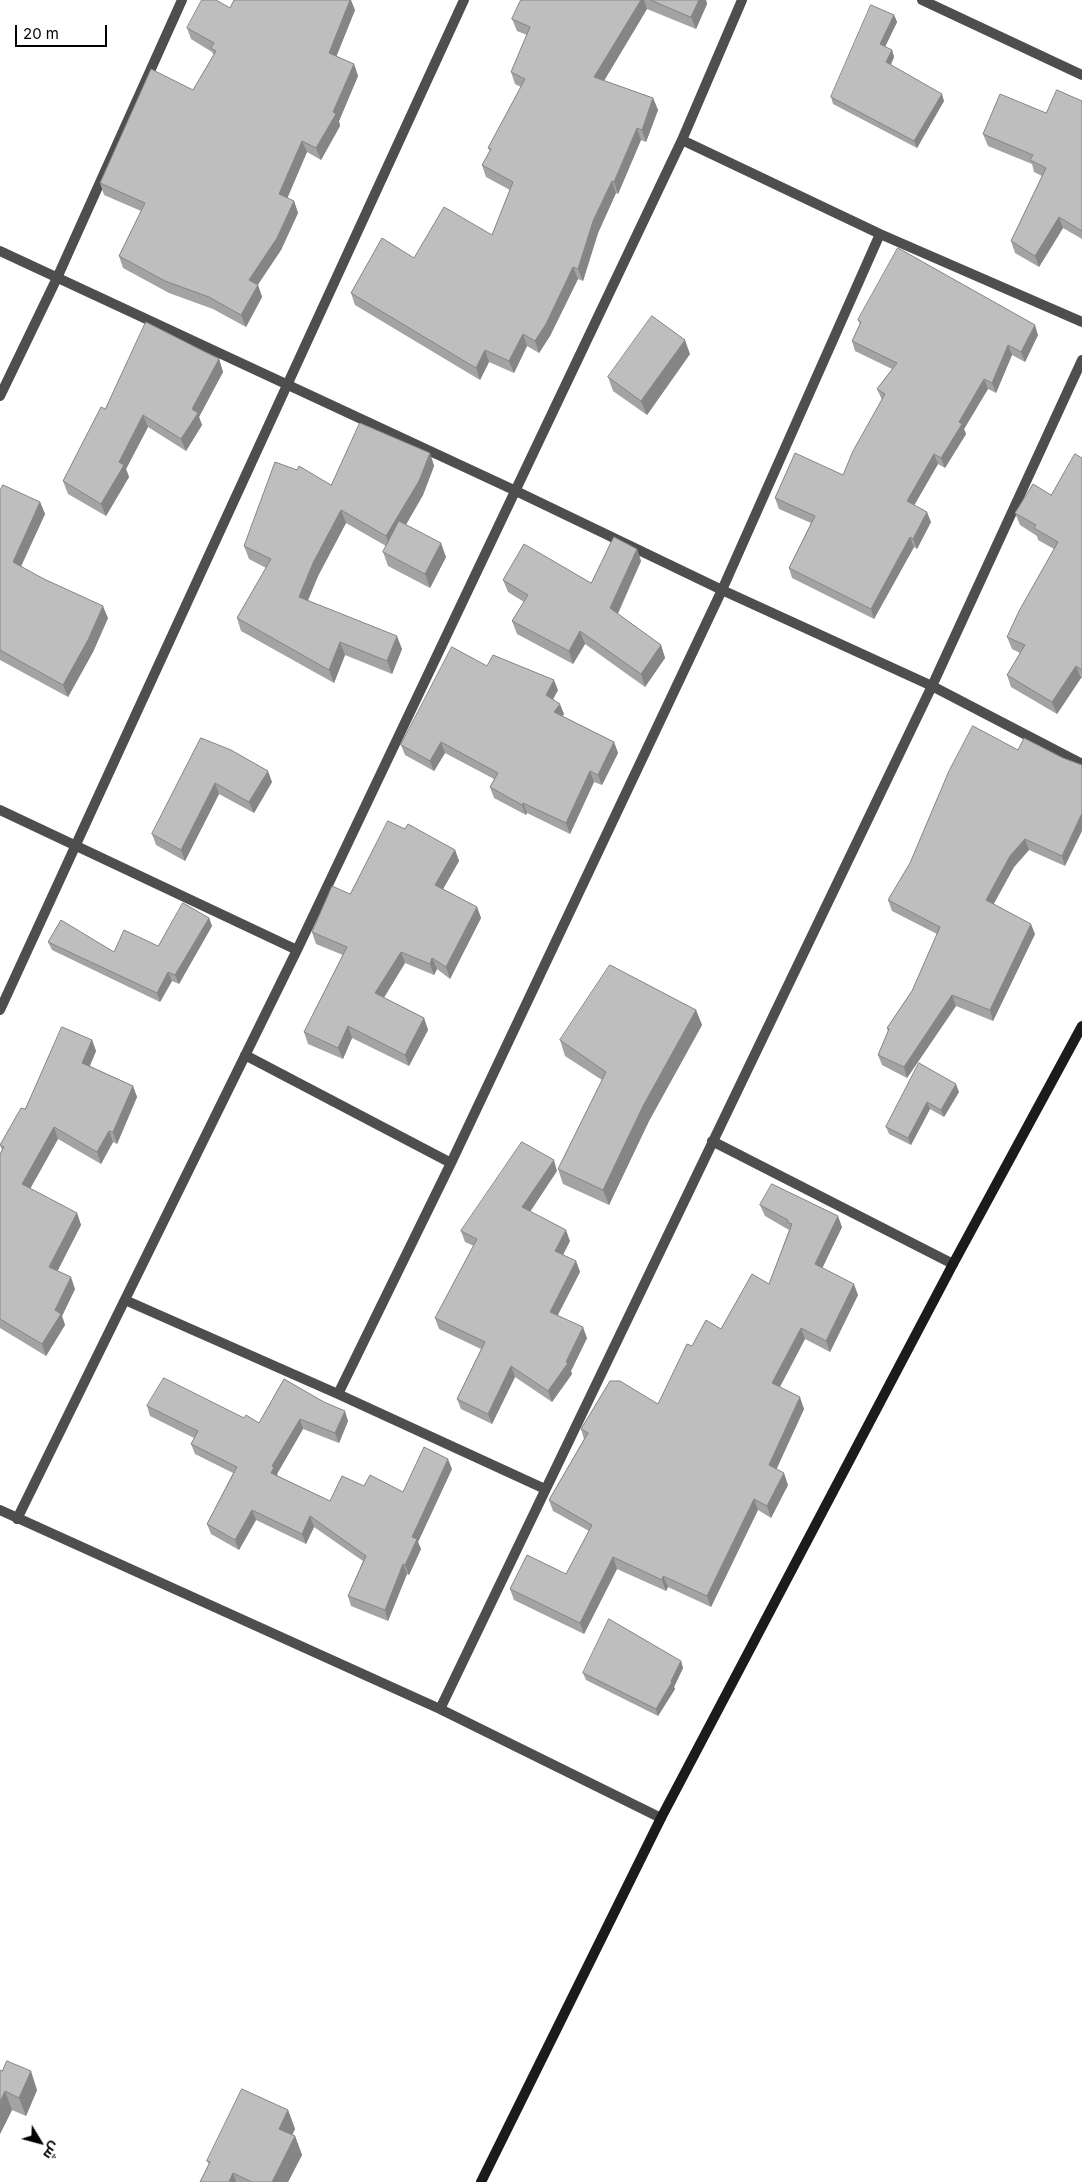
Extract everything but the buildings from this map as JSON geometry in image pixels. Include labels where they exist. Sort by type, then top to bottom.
[{"type":"main road","points":[[482,2182],[660,1818],[953,1264],[1082,1026]]},
{"type":"street","points":[[0,396],[57,278],[182,0]]},
{"type":"street","points":[[0,1010],[464,0]]},
{"type":"street","points":[[17,1519],[298,950],[682,140],[742,0]]},
{"type":"street","points":[[922,0],[1082,75]]},
{"type":"street","points":[[682,140],[880,234],[1082,322]]},
{"type":"street","points":[[338,1394],[451,1163],[722,590],[880,234]]},
{"type":"street","points":[[0,251],[516,491],[722,590],[932,686],[1082,764]]},
{"type":"street","points":[[440,1709],[932,686],[1082,360]]},
{"type":"street","points":[[0,810],[298,950]]},
{"type":"street","points":[[245,1056],[451,1163]]},
{"type":"street","points":[[712,1141],[953,1264]]},
{"type":"street","points":[[125,1300],[338,1394],[545,1489]]},
{"type":"street","points":[[0,1510],[440,1709],[660,1818]]}]
